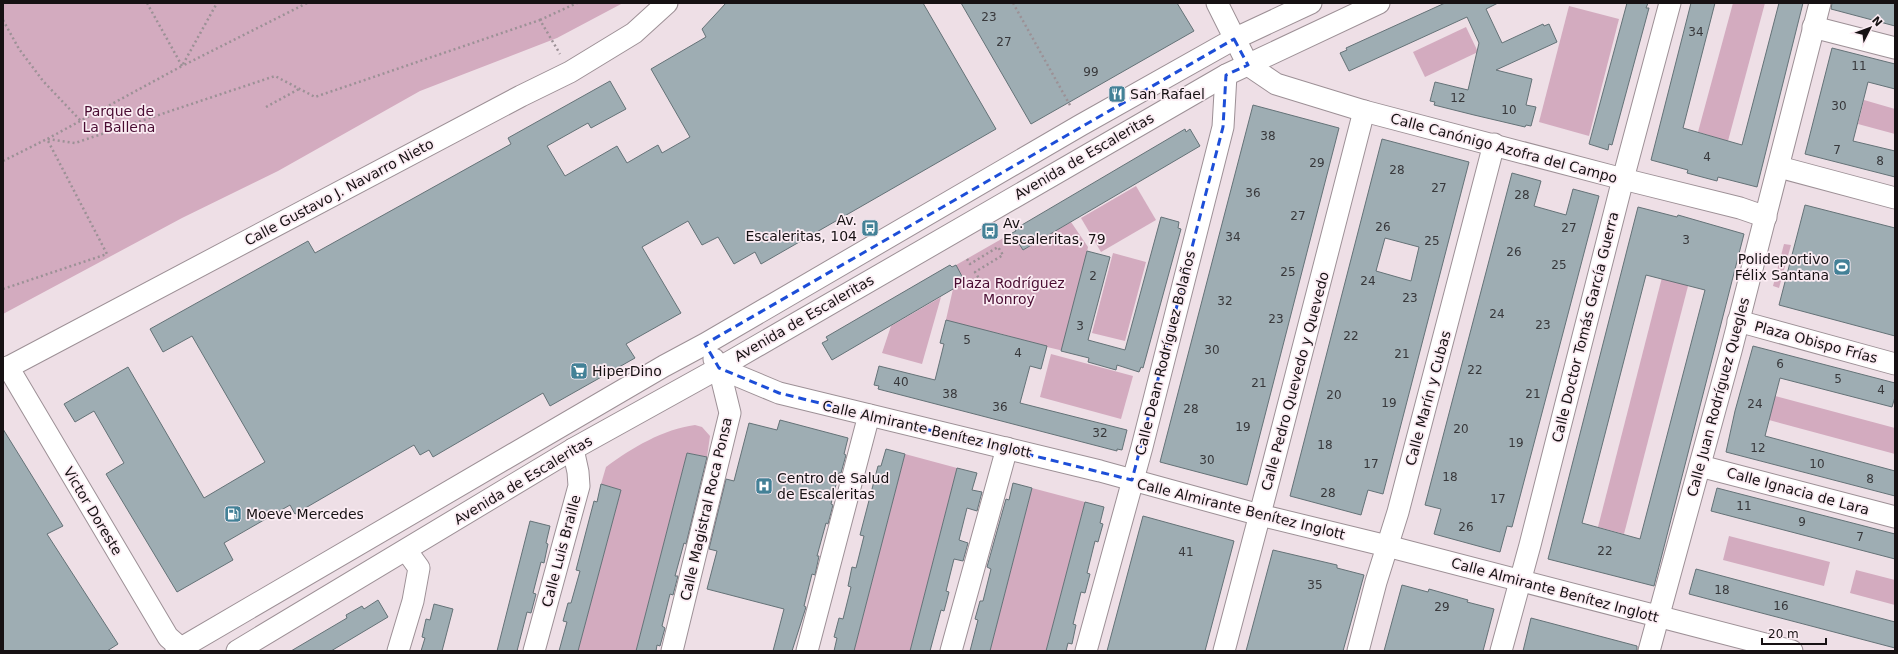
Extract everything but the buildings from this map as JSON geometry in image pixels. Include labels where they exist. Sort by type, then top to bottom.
[{"type":"street","name":"Calle Gustavo J. Navarro Nieto","points":[[5,368],[521,96],[570,72],[634,33],[667,3]]},
{"type":"street","points":[[1217,3],[1248,65]]},
{"type":"street","name":"Avenida de Escaleritas","points":[[181,650],[664,366],[705,344],[1081,125],[1234,39],[1311,3]]},
{"type":"street","name":"Avenida de Escaleritas","points":[[237,651],[573,449],[719,368],[1226,75],[1380,3]]},
{"type":"street","name":"Calle Doctor Tomás García Guerra","points":[[1501,651],[1530,545],[1623,180],[1670,3]]},
{"type":"street","name":"Calle Juan Rodríguez Quegles","points":[[1649,651],[1766,217],[1820,3]]},
{"type":"street","points":[[1813,27],[1895,48]]},
{"type":"street","name":"Calle Canónigo Azofra del Campo","points":[[1248,65],[1276,84],[1364,111],[1494,144],[1623,180],[1740,208],[1766,217]]},
{"type":"street","name":"Calle Dean Rodríguez Bolaños","points":[[1086,651],[1132,480],[1223,127],[1226,75]]},
{"type":"street","name":"Calle Pedro Quevedo y Quevedo","points":[[1224,651],[1364,111]]},
{"type":"street","name":"Calle Marín y Cubas","points":[[1358,651],[1376,582],[1398,512],[1494,144]]},
{"type":"street","points":[[1779,167],[1895,198]]},
{"type":"street","name":"Plaza Obispo Frías","points":[[1738,321],[1895,364]]},
{"type":"street","points":[[705,344],[719,368]]},
{"type":"street","name":"Victor Doreste","points":[[5,368],[168,637],[181,650]]},
{"type":"street","name":"Calle Almirante Benítez Inglott","points":[[719,368],[779,393],[1007,448],[1260,515],[1387,546],[1786,650]]},
{"type":"street","name":"Calle Magistral Roca Ponsa","points":[[672,651],[730,413],[719,368]]},
{"type":"street","points":[[808,651],[869,415]]},
{"type":"street","points":[[951,651],[1007,448]]},
{"type":"street","name":"Calle Luis Braille","points":[[534,651],[579,486],[578,472],[573,449]]},
{"type":"street","name":"Calle Ignacia de Lara","points":[[1700,466],[1895,516]]},
{"type":"street","points":[[398,651],[413,601],[418,568],[406,550]]},
{"type":"path","points":[[147,3],[182,66]]},
{"type":"path","points":[[182,66],[217,3]]},
{"type":"path","points":[[3,161],[81,121],[182,66],[307,3]]},
{"type":"path","points":[[47,139],[74,143],[275,76],[315,97],[540,20],[577,3]]},
{"type":"path","points":[[1013,3],[1081,125]]},
{"type":"path","points":[[3,20],[19,49],[43,81],[81,121]]},
{"type":"path","points":[[540,20],[570,72]]},
{"type":"path","points":[[266,107],[299,89]]},
{"type":"path","points":[[3,289],[107,254],[47,139]]},
{"type":"path","points":[[967,259],[970,264],[998,247],[1003,255],[976,272],[980,280]]},
{"type":"highlighted area","points":[[1234,39],[1248,65],[1226,75],[1223,127],[1132,480],[779,393],[719,368],[705,344]]},
{"type":"green space","name":"Parque de La Ballena","points":[[3,3],[623,3],[557,38],[420,91],[278,171],[182,218],[3,314]]},
{"type":"green space","points":[[1733,3],[1765,3],[1728,141],[1698,132]]},
{"type":"green space","points":[[1569,6],[1619,19],[1589,136],[1539,122]]},
{"type":"green space","points":[[1466,27],[1478,52],[1425,77],[1413,52]]},
{"type":"green space","points":[[1864,100],[1895,109],[1895,134],[1858,124]]},
{"type":"green space","points":[[1136,186],[1156,220],[1101,252],[1081,218]]},
{"type":"green space","name":"Plaza Rodríguez Monroy","points":[[1071,222],[1088,247],[1064,351],[1047,347],[1046,351],[1041,345],[1002,334],[945,324],[953,289],[965,282],[956,265],[1012,233],[1023,250]]},
{"type":"green space","points":[[1784,244],[1791,245],[1779,288],[1773,286]]},
{"type":"green space","points":[[1113,253],[1146,262],[1125,341],[1092,333]]},
{"type":"green space","points":[[1667,258],[1688,286],[1624,534],[1598,527]]},
{"type":"green space","points":[[941,297],[922,364],[882,353],[891,326]]},
{"type":"green space","points":[[1051,354],[1133,376],[1121,419],[1040,397]]},
{"type":"green space","points":[[1775,396],[1895,428],[1895,454],[1769,420]]},
{"type":"green space","points":[[695,425],[702,427],[710,436],[707,457],[687,453],[636,651],[578,651],[621,490],[601,484],[606,467],[648,440],[683,427]]},
{"type":"green space","points":[[905,454],[957,468],[910,651],[854,651]]},
{"type":"green space","points":[[1032,488],[1085,502],[1046,651],[990,651]]},
{"type":"green space","points":[[1729,536],[1830,562],[1824,586],[1723,560]]},
{"type":"green space","points":[[1856,570],[1895,580],[1895,605],[1850,593]]},
{"type":"place","name":"San Rafael","points":[[1117,94]]},
{"type":"place","name":"Av. Escaleritas, 104","points":[[870,228]]},
{"type":"place","name":"Av. Escaleritas, 79","points":[[990,231]]},
{"type":"place","name":"Polideportivo Félix Santana","points":[[1842,267]]},
{"type":"place","name":"HiperDino","points":[[579,371]]},
{"type":"place","name":"Centro de Salud de Escaleritas","points":[[764,486]]},
{"type":"place","name":"Moeve Mercedes","points":[[233,514]]}]
